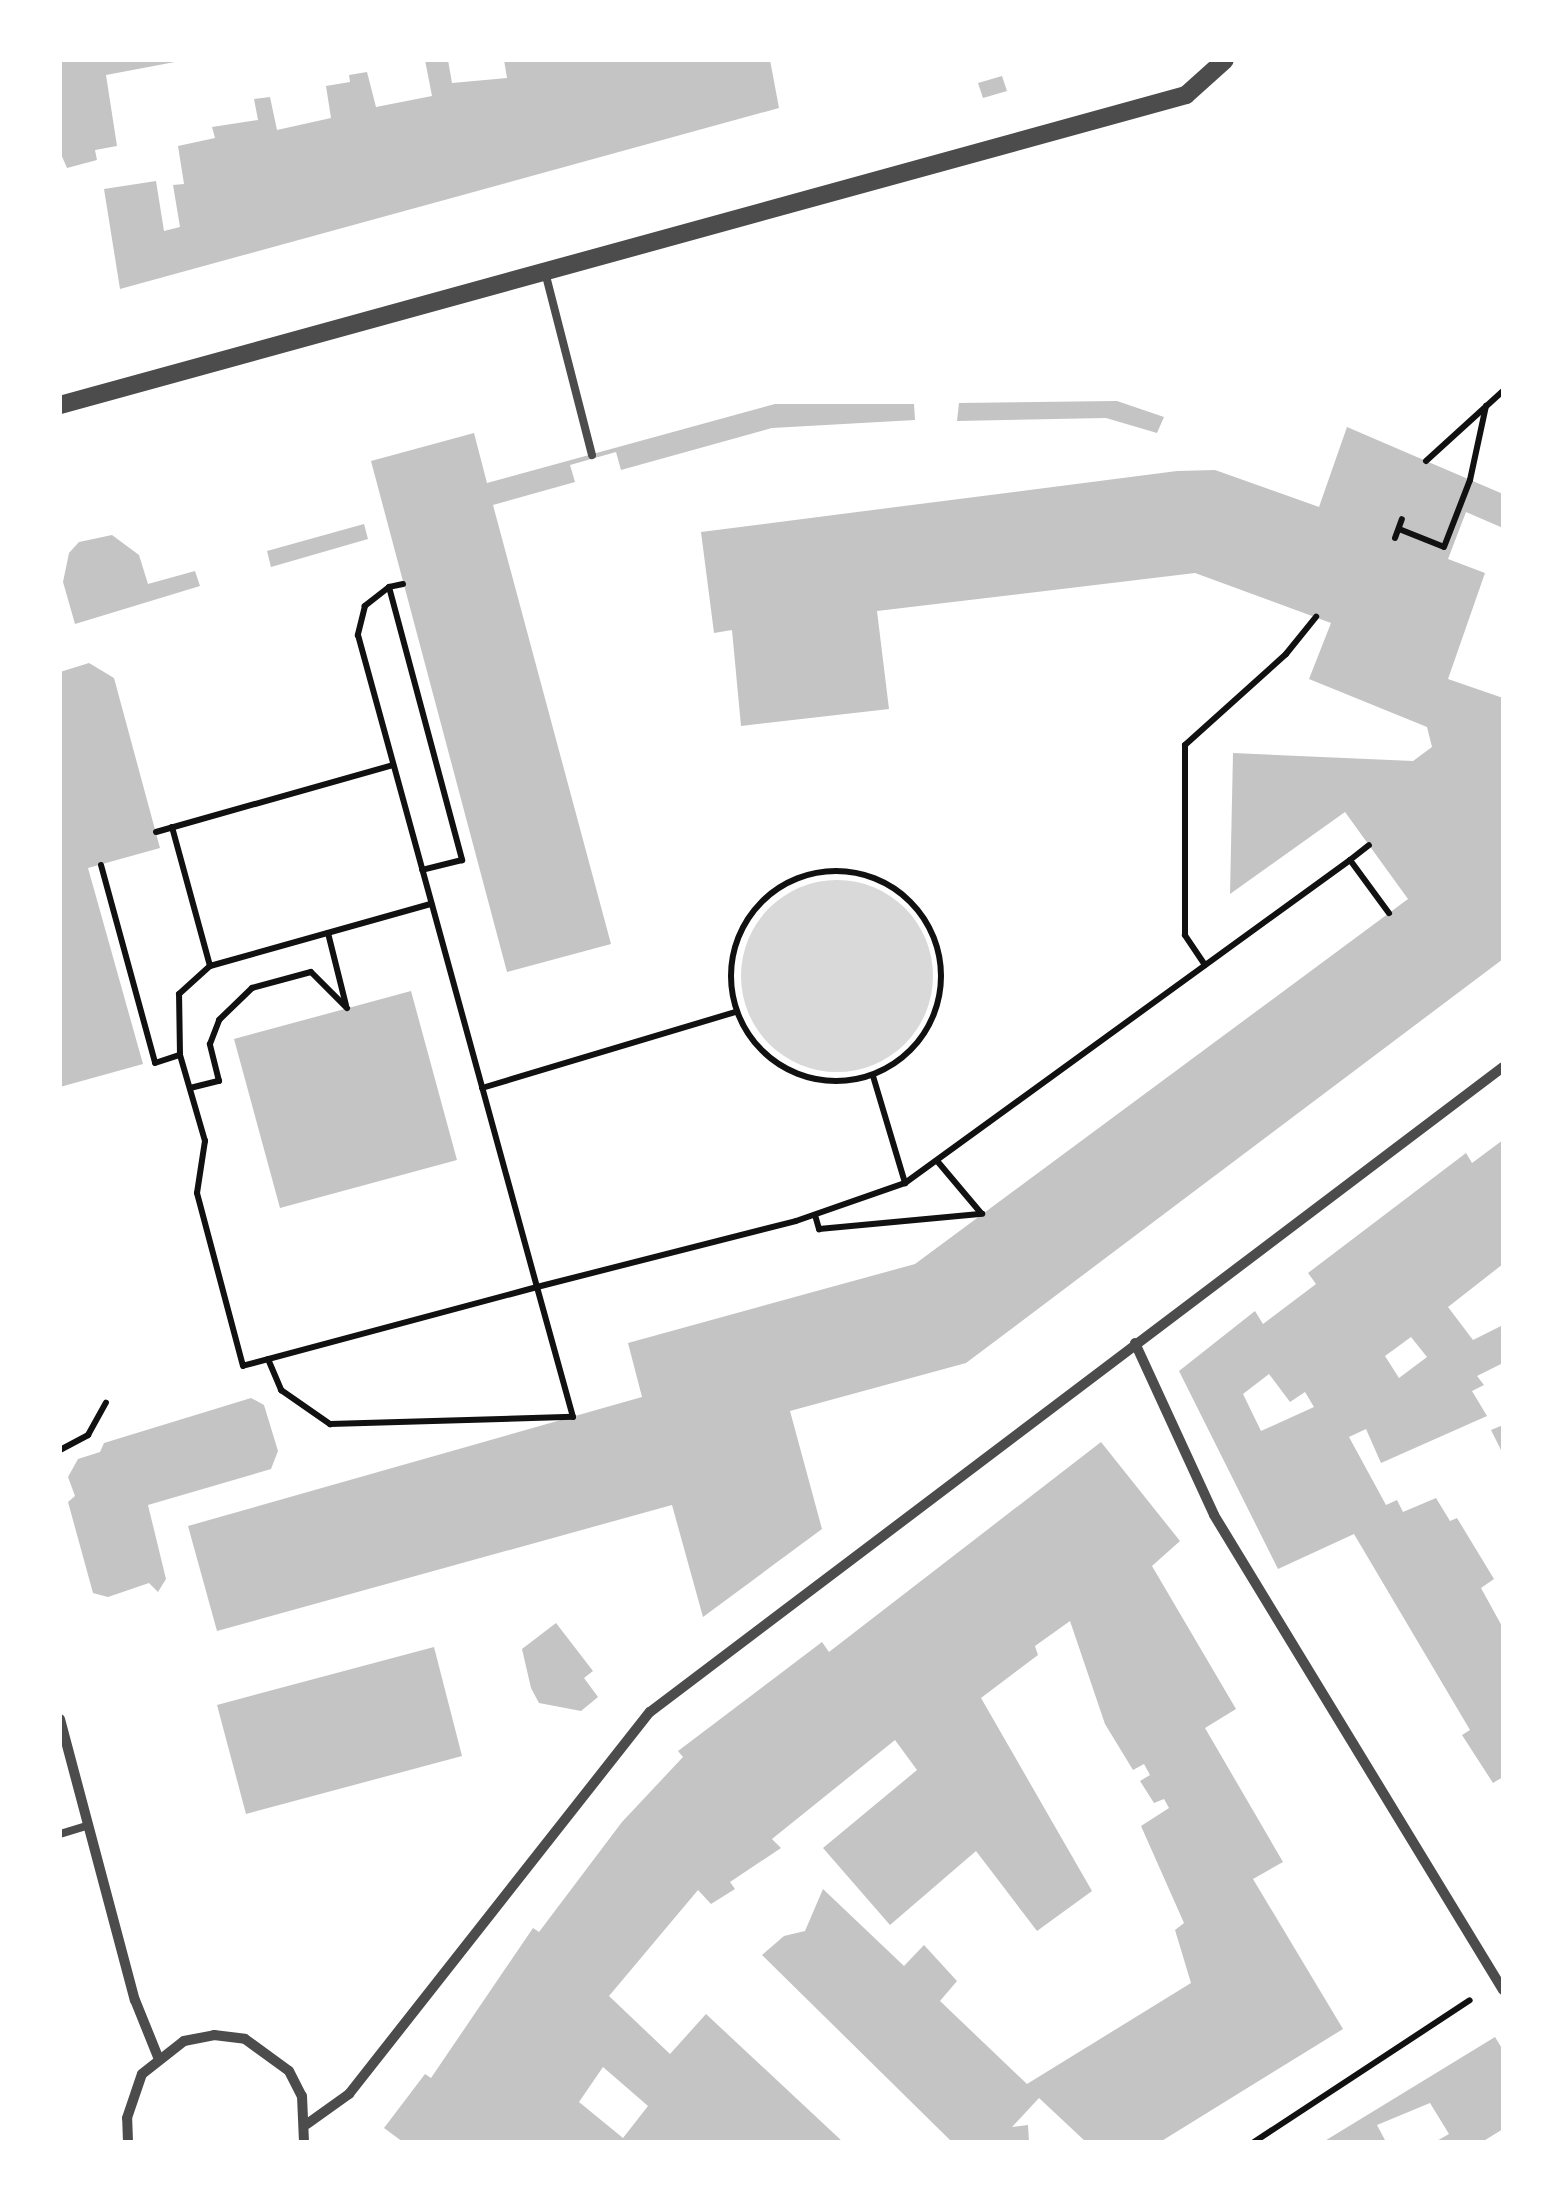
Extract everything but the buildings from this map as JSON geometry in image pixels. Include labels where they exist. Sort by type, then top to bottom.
[{"type":"street","points":[[60,405],[1186,95],[1224,60]]},
{"type":"street","points":[[307,2124],[349,2094],[650,1712],[1503,1067]]},
{"type":"street","points":[[1135,1343],[1214,1515],[1501,1986]]},
{"type":"street","points":[[60,1718],[135,2000],[158,2057]]},
{"type":"street","points":[[128,2142],[132,2095],[158,2057],[184,2041],[244,2039],[289,2071],[307,2124],[304,2142]]},
{"type":"lane","points":[[545,272],[592,455]]},
{"type":"lane","points":[[60,1834],[89,1825]]},
{"type":"path","points":[[1426,461],[1503,391]]},
{"type":"path","points":[[1399,528],[1444,547],[1470,480],[1486,406]]},
{"type":"path","points":[[1395,538],[1402,519]]},
{"type":"path","points":[[268,1359],[281,1390],[330,1424],[572,1417],[358,635],[365,606],[390,587],[403,584]]},
{"type":"path","points":[[390,587],[462,860],[422,870]]},
{"type":"path","points":[[1205,965],[1184,935],[1185,745],[1316,617]]},
{"type":"path","points":[[156,832],[394,765]]},
{"type":"path","points":[[172,827],[210,966]]},
{"type":"path","points":[[432,904],[210,966],[179,994],[180,1055],[205,1141],[197,1192],[243,1366],[814,1214],[905,1183],[1370,846]]},
{"type":"path","points":[[1350,860],[1389,912]]},
{"type":"path","points":[[101,864],[155,1063],[180,1055]]},
{"type":"path","points":[[828,871],[882,879],[915,904],[929,928],[942,981],[933,1021],[908,1054],[873,1076],[832,1082],[792,1072],[758,1047],[736,1012],[730,970],[740,930],[765,897],[800,876],[828,871]]},
{"type":"path","points":[[190,1088],[219,1081],[210,1044],[219,1020],[252,988],[311,972],[347,1008],[328,933]]},
{"type":"path","points":[[482,1088],[736,1012]]},
{"type":"path","points":[[873,1076],[905,1183]]},
{"type":"path","points":[[814,1214],[820,1230],[982,1214],[938,1162]]},
{"type":"path","points":[[60,1450],[88,1435],[106,1403]]},
{"type":"path","points":[[1254,2142],[1501,1986]]},
{"type":"path","points":[[1266,2134],[1271,2142]]},
{"type":"shaded area","points":[[837,880],[874,888],[905,908],[925,939],[933,976],[925,1013],[905,1044],[874,1064],[837,1072],[800,1064],[769,1044],[749,1013],[741,976],[749,939],[769,908],[800,888]]}]
